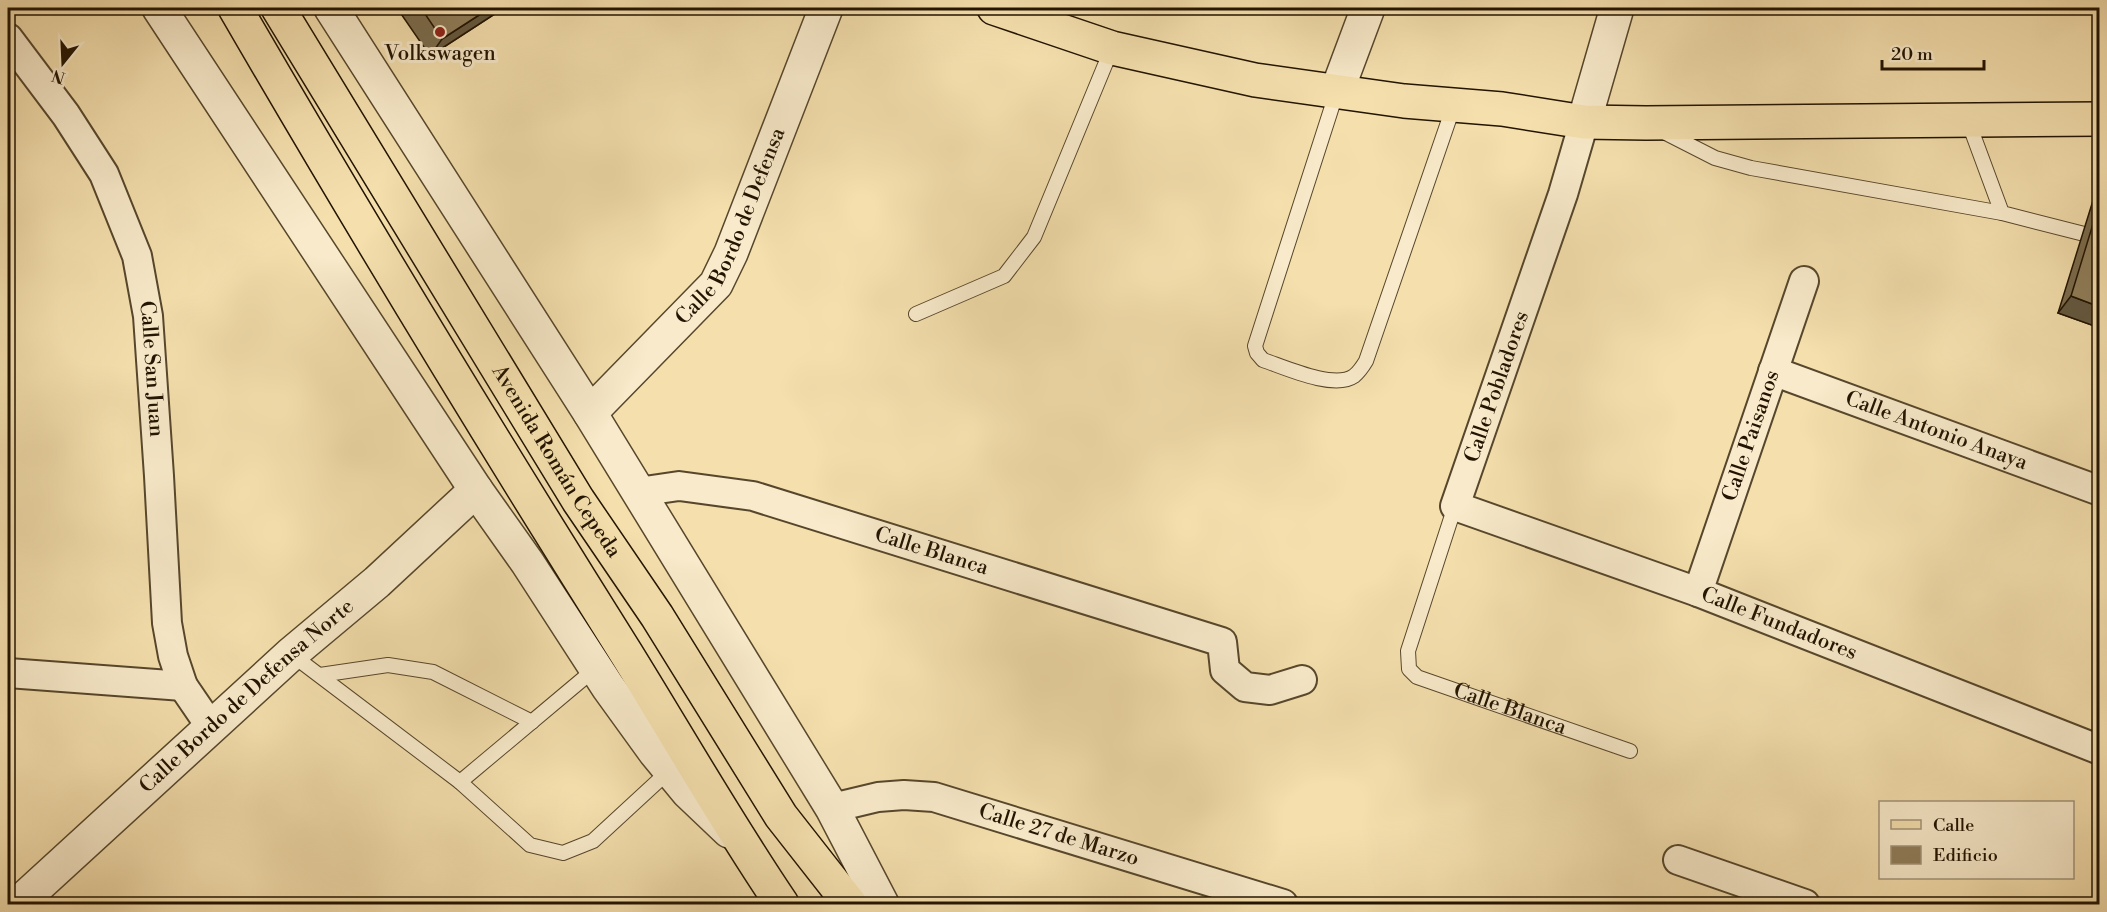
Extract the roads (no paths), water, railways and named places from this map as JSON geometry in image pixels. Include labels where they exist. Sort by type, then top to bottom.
[{"type":"main road","name":"Avenida Román Cepeda","points":[[234,8],[506,463],[741,843],[782,904]]},
{"type":"main road","name":"Avenida Román Cepeda","points":[[279,8],[578,500],[657,616],[781,816],[850,904]]},
{"type":"main road","points":[[994,8],[1112,48],[1255,80],[1584,122],[2100,119]]},
{"type":"street","points":[[159,8],[596,668],[688,792],[741,843]]},
{"type":"street","points":[[331,8],[590,413],[832,808],[882,904]]},
{"type":"street","name":"Calle Bordo de Defensa","points":[[590,413],[716,284],[731,253],[826,8]]},
{"type":"street","points":[[1337,91],[1368,8]]},
{"type":"street","points":[[1584,122],[1617,8]]},
{"type":"street","name":"Calle San Juan","points":[[8,38],[66,115],[105,174],[137,256],[148,316],[167,623],[173,656],[183,686],[211,727]]},
{"type":"street","points":[[8,66],[66,115]]},
{"type":"street","name":"Calle Pobladores","points":[[1455,506],[1563,194],[1584,122]]},
{"type":"street","name":"Calle Paisanos","points":[[1698,592],[1804,281]]},
{"type":"street","name":"Calle Antonio Anaya","points":[[1773,370],[2100,491]]},
{"type":"street","name":"Calle Blanca","points":[[638,492],[679,486],[753,496],[1222,642],[1226,670],[1245,687],[1270,690],[1302,680]]},
{"type":"street","name":"Calle Bordo de Defensa Norte","points":[[18,904],[291,654],[376,582],[476,490]]},
{"type":"street","name":"Calle Fundadores","points":[[1455,506],[1698,592],[2100,750]]},
{"type":"street","points":[[8,673],[183,686]]},
{"type":"street","name":"Calle 27 de Marzo","points":[[832,808],[879,797],[904,795],[934,797],[1283,904]]},
{"type":"street","points":[[1678,860],[1806,904]]},
{"type":"lane","points":[[916,314],[1004,276],[1034,237],[1112,48]]},
{"type":"lane","points":[[1337,91],[1255,339],[1257,353],[1263,360],[1335,381],[1353,376],[1366,361],[1454,105]]},
{"type":"lane","points":[[1967,119],[2002,213]]},
{"type":"lane","points":[[1646,123],[1715,158],[1751,168],[2002,213],[2100,238]]},
{"type":"lane","name":"Calle Pobladores","points":[[1408,651],[1455,506]]},
{"type":"lane","name":"Calle Blanca","points":[[1408,651],[1409,669],[1417,677],[1630,751]]},
{"type":"lane","points":[[291,654],[460,782],[530,845],[562,853],[593,841],[670,770]]},
{"type":"lane","points":[[320,675],[387,665],[433,672],[532,722]]},
{"type":"lane","points":[[460,782],[596,668]]},
{"type":"place","name":"Volkswagen","points":[[440,32]]}]
